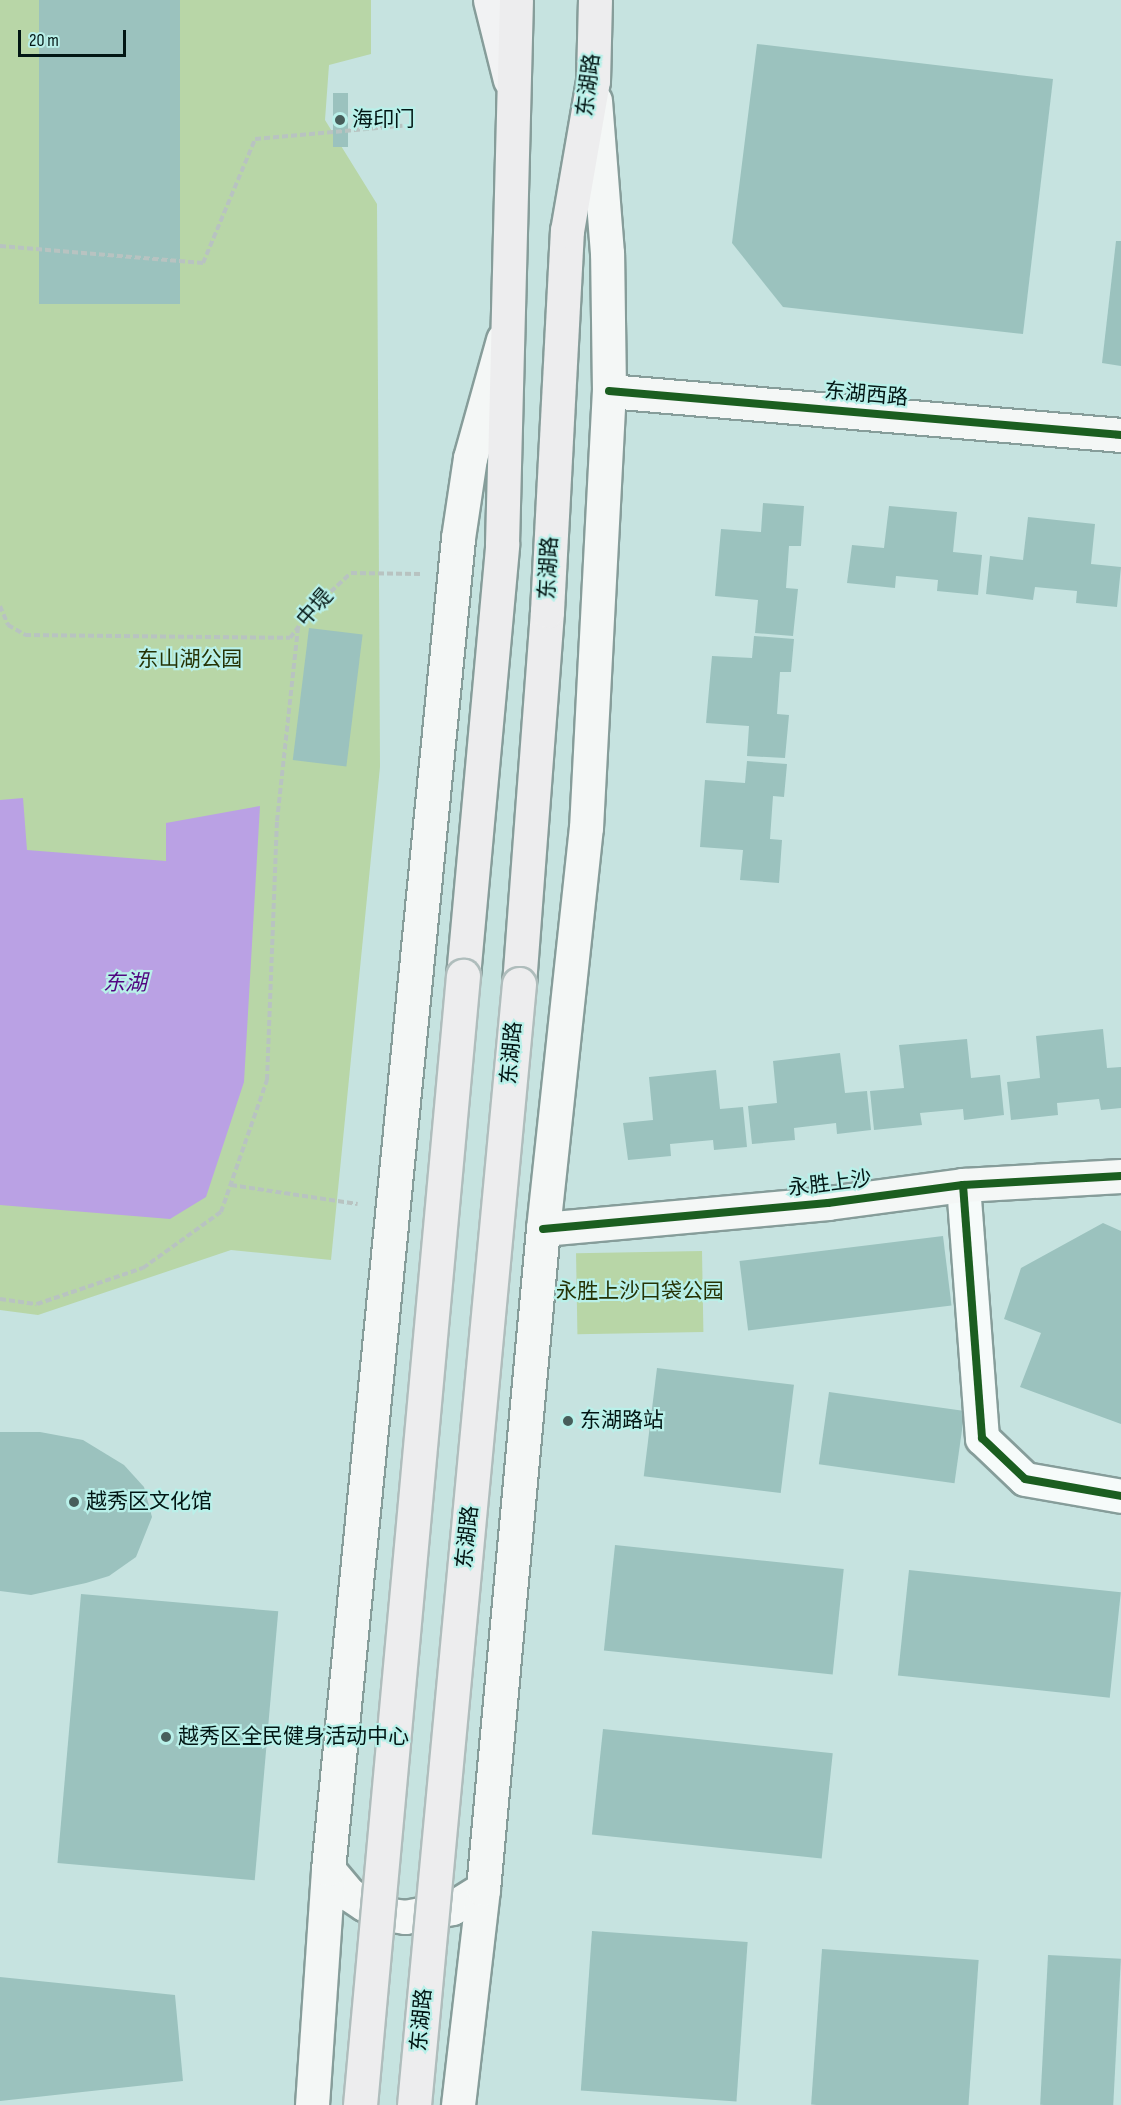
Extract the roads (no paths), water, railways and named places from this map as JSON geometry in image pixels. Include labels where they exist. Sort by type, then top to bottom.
[{"type":"highway","points":[[360,2105],[502,544],[516,0]]},
{"type":"highway","name":"东湖路","points":[[414,2105],[519,984],[547,611],[567,231],[593,81],[595,0]]},
{"type":"main road","points":[[490,0],[513,91]]},
{"type":"main road","points":[[458,2105],[483,1889],[543,1229],[585,840],[609,391],[607,253],[593,81],[608,0]]},
{"type":"main road","points":[[312,2105],[328,1869],[458,538],[470,458],[506,329]]},
{"type":"main road","name":"东湖西路","points":[[609,391],[1121,435]]},
{"type":"main road","name":"永胜上沙","points":[[543,1229],[828,1203],[963,1185],[1121,1176]]},
{"type":"main road","points":[[328,1869],[349,1894],[384,1914],[426,1915],[452,1908],[483,1889]]},
{"type":"street","points":[[963,1185],[982,1438],[1025,1479],[1121,1496]]},
{"type":"water","name":"东湖","points":[[23,798],[27,850],[166,861],[166,823],[260,806],[244,1082],[206,1197],[170,1219],[0,1205],[0,800]]},
{"type":"place","name":"海印门","points":[[340,120]]},
{"type":"place","name":"东湖路站","points":[[568,1421]]},
{"type":"place","name":"越秀区文化馆","points":[[74,1502]]},
{"type":"place","name":"越秀区全民健身活动中心","points":[[166,1737]]},
{"type":"park label","name":"东山湖公园","points":[[190,660]]},
{"type":"park label","name":"永胜上沙口袋公园","points":[[640,1292]]}]
